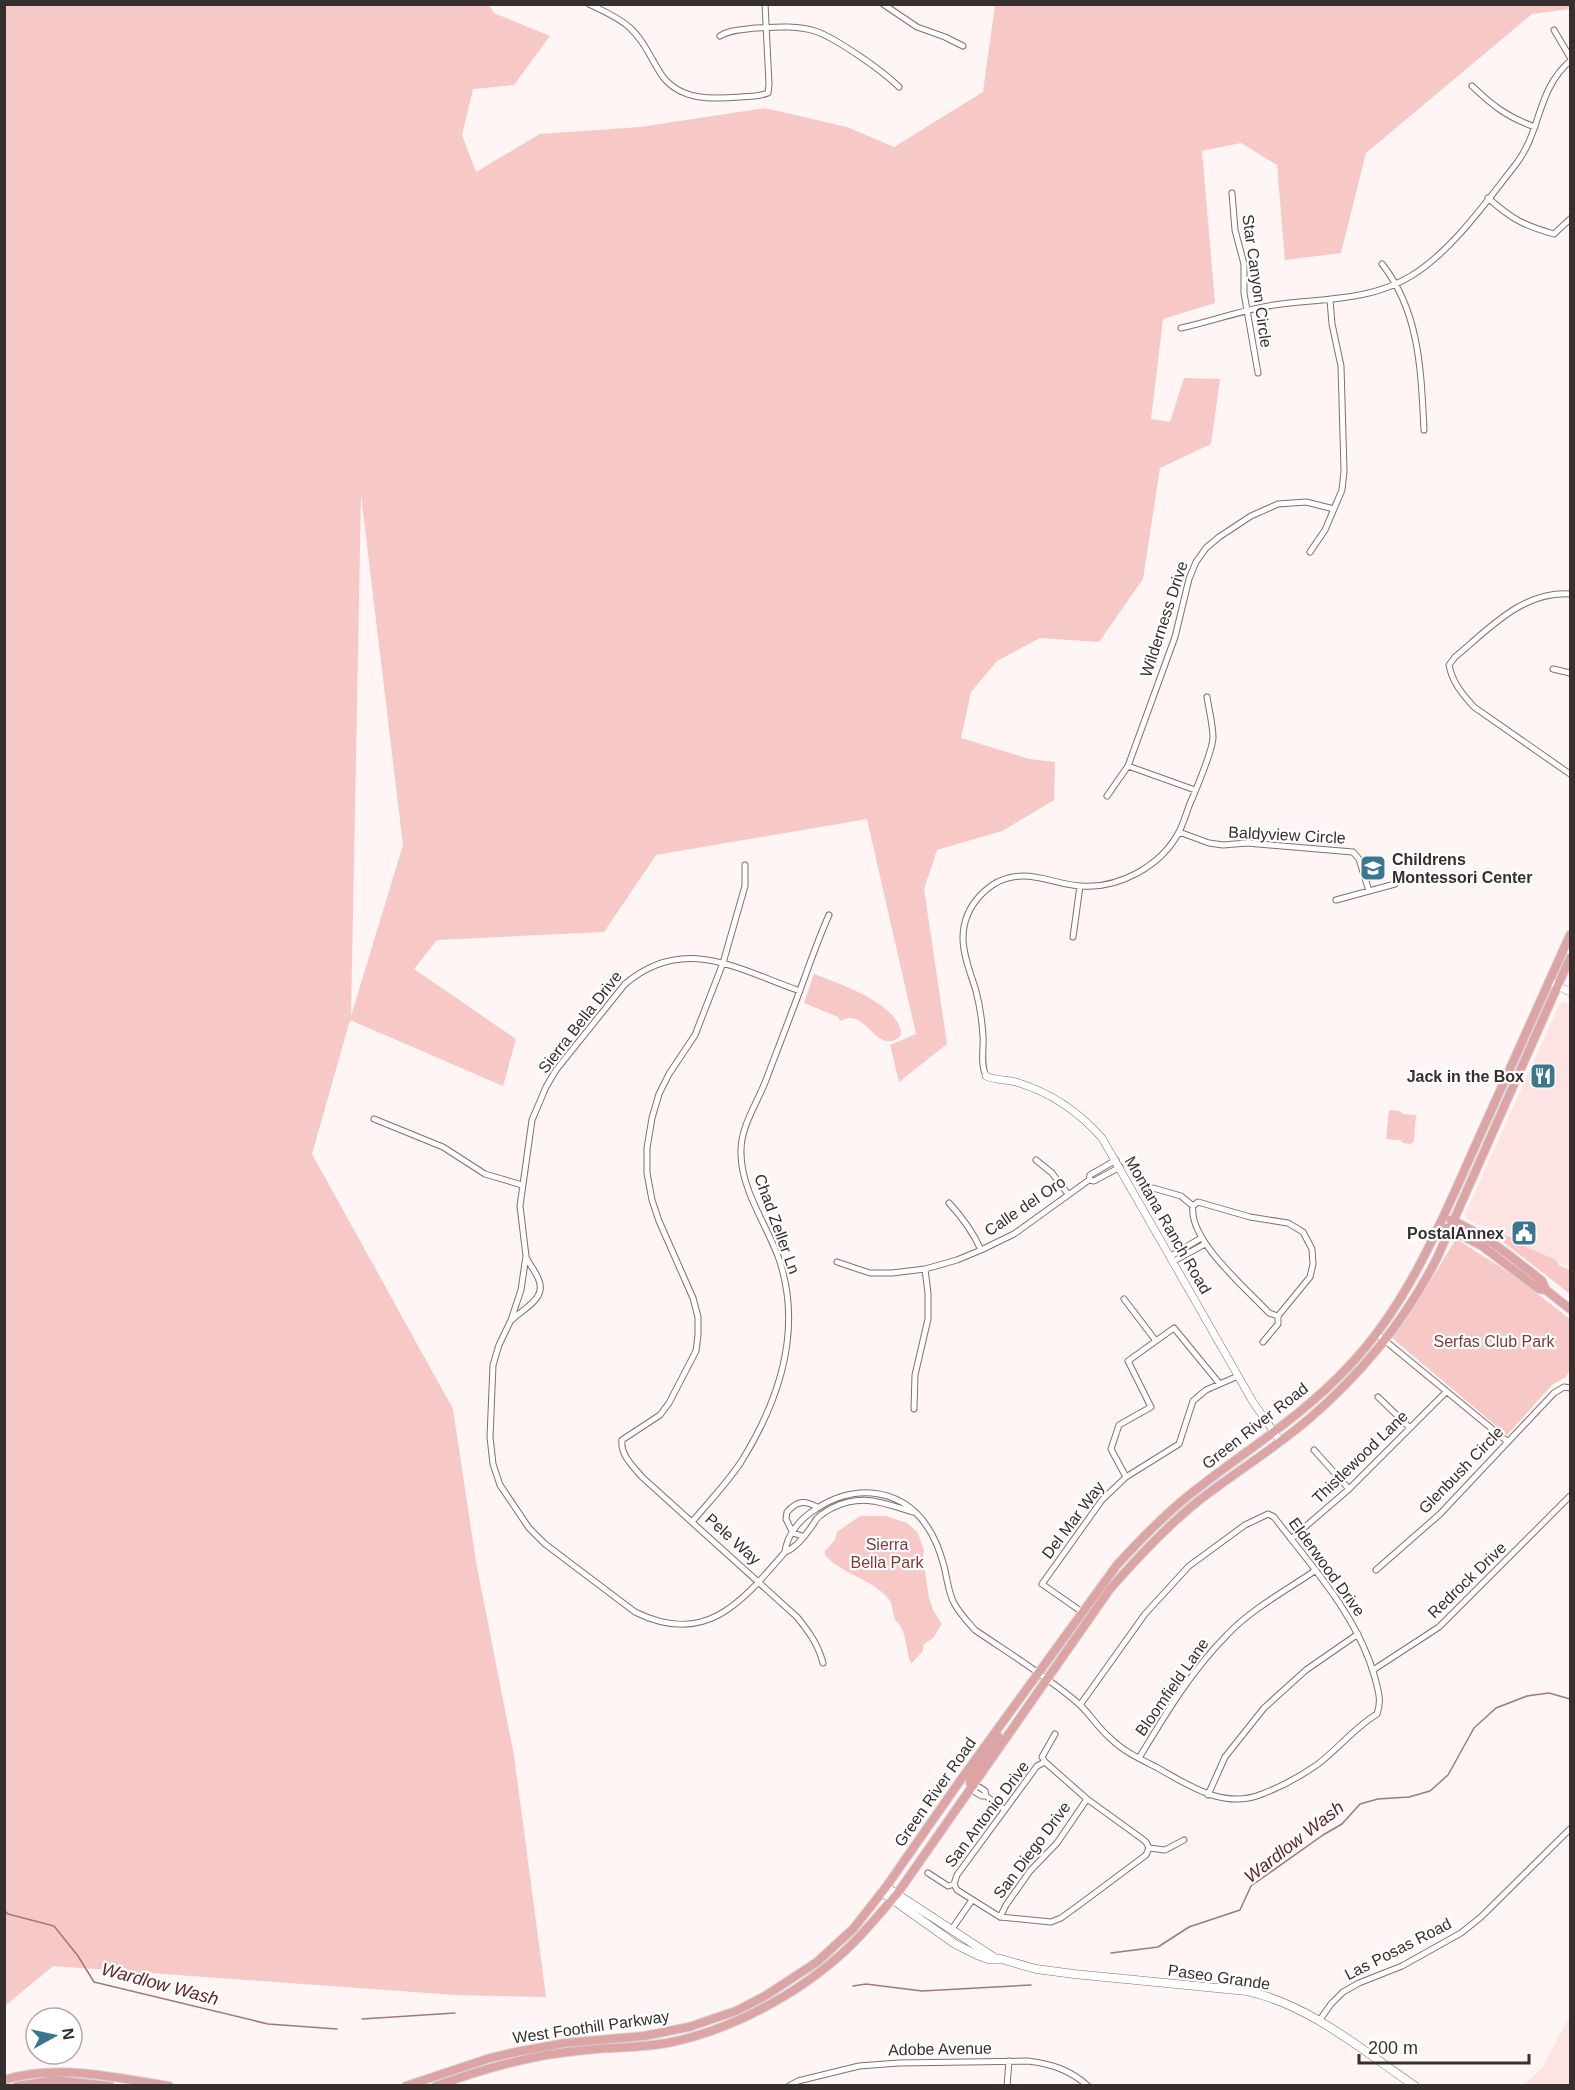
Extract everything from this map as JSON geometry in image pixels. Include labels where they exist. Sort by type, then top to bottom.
[{"type":"main road","name":"Green River Road","points":[[884,1890],[1117,1565],[1143,1536],[1188,1496],[1303,1410],[1334,1382],[1377,1334],[1402,1296],[1442,1221],[1570,935]]},
{"type":"main road","name":"Green River Road","points":[[894,1897],[1110,1589],[1155,1540],[1198,1502],[1310,1418],[1385,1341],[1418,1292],[1453,1226],[1570,958]]},
{"type":"main road","points":[[1442,1221],[1453,1226],[1570,1309]]},
{"type":"main road","points":[[973,1786],[970,1778],[993,1745],[1005,1719]]},
{"type":"main road","name":"Paseo Grande","points":[[884,1890],[966,1950],[988,1959],[995,1958]]},
{"type":"main road","name":"West Foothill Parkway","points":[[406,2085],[516,2052],[565,2043],[644,2036],[672,2031],[736,2011],[765,1996],[817,1962],[853,1929],[884,1890]]},
{"type":"main road","name":"Paseo Grande","points":[[894,1897],[952,1929],[995,1958],[1036,1969],[1247,1991],[1287,2003],[1415,2085]]},
{"type":"main road","name":"West Foothill Parkway","points":[[436,2085],[491,2067],[525,2059],[586,2050],[672,2042],[749,2014],[793,1990],[832,1961],[856,1940],[894,1897]]},
{"type":"main road","points":[[4,2080],[34,2073],[67,2071],[169,2085]]},
{"type":"main road","points":[[17,2085],[54,2080],[110,2085]]},
{"type":"street","points":[[589,4],[615,17],[630,28],[665,79],[676,89],[711,99],[758,97],[768,93],[770,84],[765,4]]},
{"type":"street","points":[[882,4],[917,27],[954,40],[963,46]]},
{"type":"street","points":[[720,36],[728,31],[798,27],[822,34],[886,74],[899,87]]},
{"type":"street","points":[[1181,328],[1276,305],[1370,294],[1395,285],[1439,256],[1518,161],[1535,127],[1550,84],[1570,59],[1554,30]]},
{"type":"street","points":[[1472,86],[1498,110],[1515,120],[1535,127]]},
{"type":"street","name":"Star Canyon Circle","points":[[1232,193],[1235,230],[1244,264],[1244,293],[1258,373]]},
{"type":"street","points":[[1488,198],[1525,226],[1554,234],[1570,219]]},
{"type":"street","points":[[1382,264],[1402,297],[1416,338],[1425,430]]},
{"type":"street","points":[[1310,552],[1325,530],[1342,490],[1344,471],[1341,366],[1332,324],[1330,300]]},
{"type":"street","name":"Wilderness Drive","points":[[1107,796],[1128,766],[1174,637],[1189,579],[1196,562],[1206,548],[1251,516],[1278,504],[1306,502],[1334,509]]},
{"type":"street","points":[[1570,594],[1545,596],[1511,610],[1455,657],[1449,665],[1451,674],[1462,693],[1474,707],[1570,774]]},
{"type":"street","points":[[1553,669],[1570,673]]},
{"type":"street","points":[[986,1076],[983,1070],[983,1036],[979,1002],[964,953],[965,921],[971,908],[990,887],[1004,879],[1035,876],[1080,886],[1110,884],[1131,877],[1151,864],[1179,832],[1213,739],[1207,698]]},
{"type":"street","points":[[1128,766],[1195,790]]},
{"type":"street","name":"Baldyview Circle","points":[[1179,832],[1209,843],[1223,845],[1247,843],[1353,852],[1359,859],[1369,891]]},
{"type":"street","points":[[723,963],[746,886],[745,865]]},
{"type":"street","points":[[1336,900],[1395,884]]},
{"type":"street","points":[[1073,937],[1080,886]]},
{"type":"street","name":"Chad Zeller Ln","points":[[692,1521],[741,1462],[771,1407],[784,1365],[789,1320],[786,1288],[772,1239],[746,1179],[741,1152],[743,1132],[760,1096],[829,915]]},
{"type":"street","name":"Sierra Bella Drive","points":[[800,991],[707,958],[674,959],[645,968],[625,984],[556,1070],[532,1120],[520,1206],[525,1256],[521,1290],[512,1320],[499,1345],[493,1365],[490,1437],[493,1464],[500,1485],[529,1528],[545,1545],[634,1612],[663,1623],[699,1623],[719,1616],[738,1603],[786,1552],[793,1549],[802,1536],[810,1530],[815,1520],[843,1503],[857,1500],[877,1501],[915,1513]]},
{"type":"street","name":"Pele Way","points":[[723,963],[695,1035],[669,1074],[659,1094],[647,1148],[647,1173],[652,1200],[693,1298],[698,1317],[699,1335],[696,1351],[669,1403],[660,1415],[622,1440],[621,1448],[626,1458],[642,1477],[760,1581],[797,1617],[813,1636],[823,1663]]},
{"type":"street","points":[[1549,982],[1570,992]]},
{"type":"street","name":"Montana Ranch Road","points":[[986,1076],[1016,1082],[1037,1090],[1074,1110],[1102,1138],[1238,1376],[1280,1441]]},
{"type":"street","points":[[374,1119],[443,1147],[485,1174],[522,1185]]},
{"type":"street","points":[[1036,1160],[1052,1173],[1068,1194]]},
{"type":"street","name":"Calle del Oro","points":[[837,1262],[870,1273],[892,1273],[925,1269],[981,1251],[1014,1234],[1089,1180],[1090,1175],[1118,1164]]},
{"type":"street","points":[[1153,1188],[1181,1196],[1193,1206]]},
{"type":"street","points":[[1263,1342],[1278,1324],[1278,1316],[1310,1277],[1314,1264],[1312,1249],[1303,1232],[1288,1223],[1250,1217],[1198,1202],[1193,1206],[1192,1218],[1203,1241],[1269,1313],[1278,1316]]},
{"type":"street","points":[[949,1203],[964,1218],[981,1251]]},
{"type":"street","points":[[1172,1258],[1203,1241]]},
{"type":"street","name":"Sierra Bella Drive","points":[[512,1320],[531,1305],[540,1291],[540,1281],[525,1256]]},
{"type":"street","points":[[914,1409],[915,1375],[928,1319],[925,1269]]},
{"type":"street","points":[[1124,1299],[1156,1341]]},
{"type":"street","points":[[1126,1477],[1111,1449],[1119,1425],[1151,1407],[1128,1361],[1174,1328],[1220,1383]]},
{"type":"street","points":[[1377,1334],[1508,1442]]},
{"type":"street","name":"Del Mar Way","points":[[1082,1612],[1042,1584],[1102,1500],[1126,1477],[1179,1444],[1193,1401],[1206,1390],[1238,1376]]},
{"type":"street","name":"Glenbush Circle","points":[[1376,1570],[1440,1514],[1554,1393],[1567,1388]]},
{"type":"street","name":"Thistlewood Lane","points":[[1291,1539],[1349,1489],[1446,1392]]},
{"type":"street","points":[[1378,1397],[1410,1428]]},
{"type":"street","points":[[1314,1450],[1349,1489]]},
{"type":"street","name":"Sierra Bella Drive","points":[[786,1552],[786,1545],[798,1523],[817,1507],[844,1496],[867,1492],[903,1502],[923,1521],[936,1542],[951,1594],[963,1617],[975,1630],[1080,1705],[1121,1748],[1208,1795]]},
{"type":"street","name":"Redrock Drive","points":[[1372,1670],[1440,1627],[1570,1496]]},
{"type":"street","points":[[802,1536],[793,1533],[786,1519],[786,1512],[793,1505],[802,1502],[817,1507]]},
{"type":"street","name":"Elderwood Drive","points":[[1080,1705],[1145,1614],[1189,1566],[1245,1525],[1268,1514],[1274,1517],[1316,1570],[1358,1634],[1380,1698],[1379,1708],[1377,1714],[1347,1735],[1317,1764],[1262,1795],[1251,1798],[1225,1798],[1208,1795]]},
{"type":"street","name":"Bloomfield Lane","points":[[1139,1758],[1196,1670],[1228,1633],[1280,1592],[1316,1570]]},
{"type":"street","points":[[1208,1795],[1225,1757],[1264,1708],[1306,1670],[1358,1634]]},
{"type":"street","points":[[928,1873],[948,1886],[954,1884],[957,1890],[1000,1917],[1043,1923],[1061,1918],[1146,1855],[1149,1848],[1142,1838],[1087,1799],[1045,1762],[1042,1757],[1055,1734]]},
{"type":"street","name":"San Antonio Drive","points":[[954,1884],[957,1875],[1037,1766],[1045,1762]]},
{"type":"street","points":[[986,1796],[1005,1810]]},
{"type":"street","name":"San Diego Drive","points":[[1000,1917],[1030,1870],[1057,1843],[1087,1799]]},
{"type":"street","name":"Las Posas Road","points":[[1318,2021],[1343,1992],[1402,1966],[1461,1933],[1570,1830]]},
{"type":"street","points":[[1149,1848],[1165,1850],[1184,1840]]},
{"type":"street","points":[[952,1929],[972,1900]]},
{"type":"street","points":[[1007,2085],[1009,2061]]},
{"type":"street","name":"Adobe Avenue","points":[[789,2085],[859,2066],[1009,2061],[1028,2061],[1056,2066],[1068,2071],[1088,2085]]},
{"type":"shaded area","points":[[1560,1003],[1570,1005],[1570,1268],[1526,1247],[1527,1244],[1466,1219],[1465,1214]]},
{"type":"shaded area","points":[[1570,2018],[1570,2085],[1524,2085],[1543,2067]]},
{"type":"green space","points":[[5,4],[489,5],[494,13],[550,36],[514,85],[473,89],[462,135],[476,172],[540,134],[640,127],[765,108],[847,127],[894,147],[983,92],[995,5],[1570,5],[1570,9],[1532,14],[1366,153],[1341,253],[1285,260],[1277,165],[1241,143],[1202,151],[1215,303],[1163,319],[1151,419],[1170,422],[1184,378],[1220,379],[1211,444],[1160,468],[1143,579],[1099,642],[1040,638],[997,661],[971,692],[961,738],[1029,759],[1055,762],[1054,800],[1002,831],[937,850],[924,889],[947,1044],[899,1082],[890,1045],[916,1034],[867,819],[656,855],[604,932],[437,940],[414,969],[516,1039],[503,1086],[350,1020],[312,1154],[453,1409],[476,1562],[514,1756],[546,1997],[455,1995],[53,1966],[5,2006]],"holes":[[[361,495],[403,845],[351,1016]]]},
{"type":"green space","points":[[814,974],[852,989],[880,1005],[899,1024],[901,1035],[894,1040],[887,1041],[881,1039],[857,1020],[849,1018],[840,1021],[838,1017],[804,1003]]},
{"type":"green space","points":[[1389,1110],[1416,1115],[1414,1141],[1411,1144],[1386,1139]]},
{"type":"green space","points":[[1496,1231],[1527,1244],[1526,1247],[1556,1260],[1559,1265],[1570,1270],[1570,1294],[1494,1235]]},
{"type":"green space","name":"Serfas Club Park","points":[[1456,1239],[1512,1274],[1570,1319],[1570,1370],[1566,1377],[1552,1385],[1507,1435],[1392,1338],[1410,1314]]},
{"type":"green space","name":"Sierra Bella Park","points":[[860,1516],[886,1516],[907,1523],[918,1533],[924,1551],[929,1598],[942,1624],[933,1638],[923,1645],[923,1651],[911,1664],[904,1633],[896,1621],[889,1599],[825,1555],[825,1551],[835,1540],[837,1532]]},
{"type":"waterway","name":"Wardlow Wash","points":[[1111,1953],[1158,1947],[1189,1927],[1240,1910],[1251,1886],[1342,1824],[1360,1804],[1378,1799],[1409,1797],[1430,1791],[1448,1775],[1474,1728],[1496,1708],[1527,1696],[1549,1693],[1570,1699]]},
{"type":"waterway","name":"Wardlow Wash","points":[[4,1910],[8,1914],[54,1926],[78,1956],[94,1982],[268,2024],[337,2029]]},
{"type":"waterway","name":"Wardlow Wash","points":[[853,1986],[866,1984],[922,1991],[1031,1985]]},
{"type":"waterway","name":"Wardlow Wash","points":[[362,2019],[455,2013]]},
{"type":"place","name":"Childrens Montessori Center","points":[[1373,868]]},
{"type":"place","name":"Jack in the Box","points":[[1543,1076]]},
{"type":"place","name":"PostalAnnex","points":[[1524,1233]]}]
